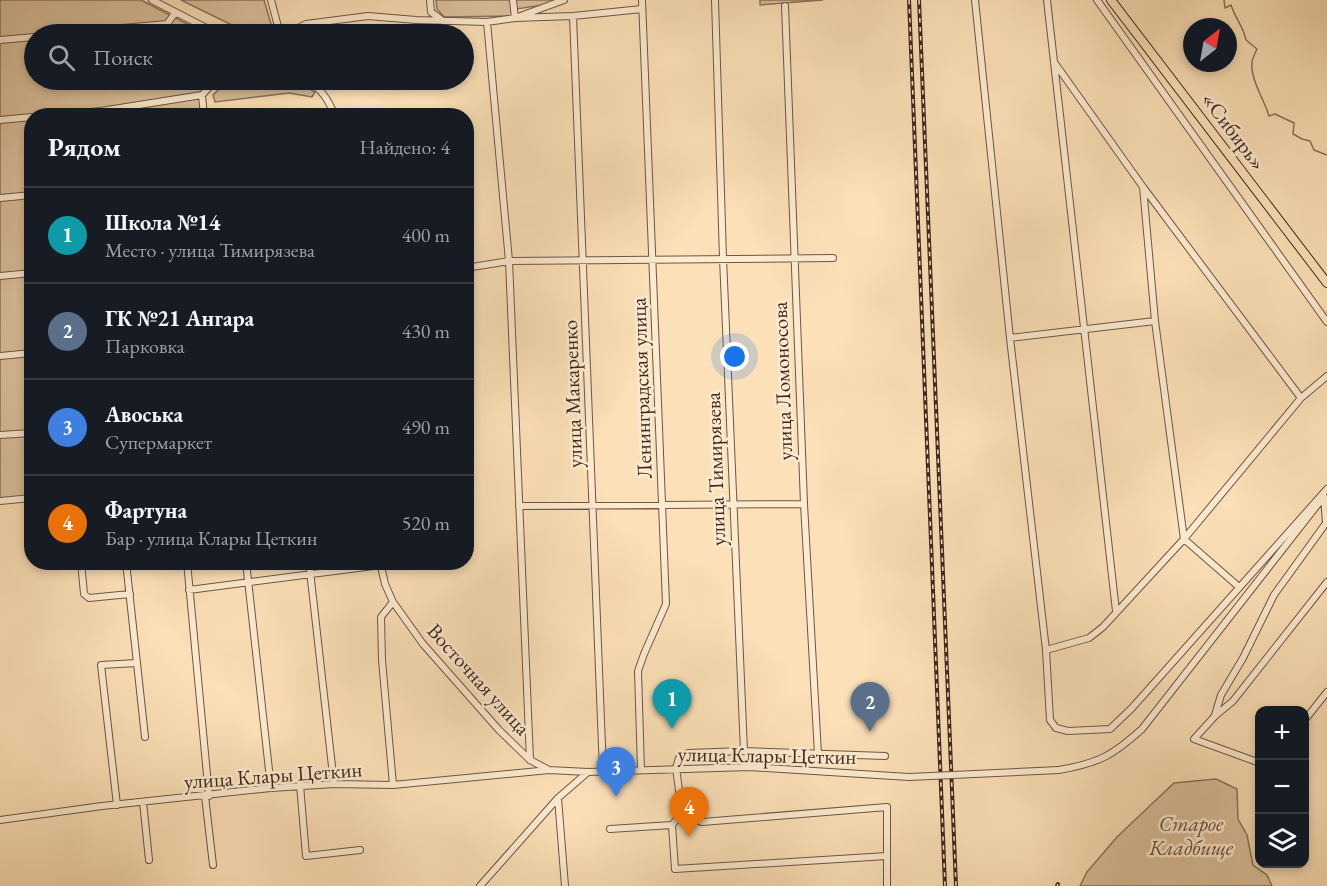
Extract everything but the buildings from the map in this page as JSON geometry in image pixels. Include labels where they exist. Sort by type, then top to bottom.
[{"type":"main road","name":"«Сибирь»","points":[[1111,0],[1327,283]]},
{"type":"street","points":[[152,0],[198,24]]},
{"type":"street","points":[[271,0],[277,24]]},
{"type":"street","points":[[430,0],[431,12],[444,21]]},
{"type":"street","points":[[513,0],[515,18]]},
{"type":"street","points":[[515,18],[564,0]]},
{"type":"street","name":"Ленинградская улица","points":[[641,770],[638,672],[666,604],[642,0]]},
{"type":"street","name":"улица Тимирязева","points":[[715,0],[723,258],[744,751]]},
{"type":"street","points":[[975,0],[1010,338],[1046,650],[1050,720],[1056,728],[1068,731],[1110,729],[1132,708],[1239,586],[1326,493]]},
{"type":"street","points":[[1047,0],[1116,611]]},
{"type":"street","points":[[1097,0],[1327,322]]},
{"type":"street","name":"улица Ломоносова","points":[[785,6],[793,258],[818,754]]},
{"type":"street","points":[[306,24],[368,16],[487,22],[642,9]]},
{"type":"street","points":[[167,24],[175,13]]},
{"type":"street","name":"улица Макаренко","points":[[573,16],[603,771]]},
{"type":"street","points":[[487,22],[509,261],[530,760]]},
{"type":"street","points":[[0,40],[24,38]]},
{"type":"street","points":[[1054,62],[1143,188],[1301,398]]},
{"type":"street","points":[[120,108],[202,94],[206,90]]},
{"type":"street","points":[[321,90],[331,108]]},
{"type":"street","points":[[202,94],[203,108]]},
{"type":"street","points":[[0,120],[24,118]]},
{"type":"street","points":[[1143,188],[1155,321],[1184,539],[1239,586]]},
{"type":"street","points":[[0,198],[24,196]]},
{"type":"street","points":[[474,267],[509,261],[833,258]]},
{"type":"street","points":[[0,276],[24,274]]},
{"type":"street","points":[[1010,338],[1155,321]]},
{"type":"street","points":[[0,356],[24,354]]},
{"type":"street","points":[[1046,650],[1089,638],[1103,627],[1184,539],[1301,398],[1327,376]]},
{"type":"street","points":[[0,435],[24,434]]},
{"type":"street","points":[[1215,716],[1221,695],[1243,658],[1274,596],[1326,523],[1326,493]]},
{"type":"street","name":"улица Клары Цеткин","points":[[588,772],[676,768],[795,768],[909,777],[1059,770],[1103,760],[1142,729],[1326,493]]},
{"type":"street","points":[[0,501],[24,499]]},
{"type":"street","points":[[519,506],[804,504]]},
{"type":"street","points":[[82,570],[84,594],[89,597],[130,594]]},
{"type":"street","points":[[127,570],[145,737]]},
{"type":"street","points":[[188,570],[213,865]]},
{"type":"street","points":[[247,570],[271,788]]},
{"type":"street","points":[[310,570],[334,784]]},
{"type":"street","points":[[189,590],[334,570]]},
{"type":"street","name":"Восточная улица","points":[[382,570],[385,584],[393,602],[438,661],[499,730],[530,760],[549,770],[588,772]]},
{"type":"street","points":[[1255,761],[1194,739],[1215,716],[1233,701],[1327,582]]},
{"type":"street","points":[[393,602],[381,617],[382,660],[393,785]]},
{"type":"street","points":[[117,805],[101,665],[137,663]]},
{"type":"street","points":[[1309,716],[1327,692]]},
{"type":"street","points":[[885,756],[744,751],[688,753],[679,758],[676,768],[682,813],[672,825],[675,869],[887,856]]},
{"type":"street","name":"улица Клары Цеткин","points":[[0,820],[300,785],[393,785],[549,770]]},
{"type":"street","points":[[480,886],[558,798],[588,772]]},
{"type":"street","points":[[300,785],[306,856],[360,850]]},
{"type":"street","points":[[558,798],[566,886]]},
{"type":"street","points":[[143,802],[149,860]]},
{"type":"street","points":[[682,813],[702,822],[887,807],[887,886]]},
{"type":"street","points":[[610,829],[672,825]]},
{"type":"green space","points":[[0,0],[141,0],[187,24],[24,24],[24,90],[201,90],[203,108],[24,108],[24,499],[0,501]]},
{"type":"green space","points":[[181,0],[264,0],[271,24],[230,24]]},
{"type":"green space","points":[[436,0],[511,0],[513,16],[444,17],[437,9]]},
{"type":"green space","points":[[515,0],[560,0],[551,4],[516,9]]},
{"type":"green space","points":[[760,0],[823,0],[760,5]]},
{"type":"green space","points":[[218,90],[311,90],[315,92],[312,97],[289,93],[215,102],[213,95]]},
{"type":"green space","name":"Старое Кладбище","points":[[1216,779],[1237,789],[1238,819],[1247,835],[1253,865],[1267,875],[1272,886],[1080,886],[1087,872],[1117,837],[1174,783]]},
{"type":"waterway","points":[[1224,0],[1225,8],[1231,5],[1246,40],[1257,49],[1252,60],[1252,69],[1255,83],[1269,116],[1275,114],[1294,123],[1293,134],[1310,141],[1314,150],[1327,155]]},
{"type":"railway","points":[[909,0],[945,886]]},
{"type":"railway","points":[[919,0],[956,886]]},
{"type":"place","name":"Школа №14","points":[[672,729]]},
{"type":"place","name":"ГК №21 Ангара","points":[[870,732]]},
{"type":"place","name":"Авоська","points":[[616,797]]},
{"type":"place","name":"Фартуна","points":[[689,837]]}]
